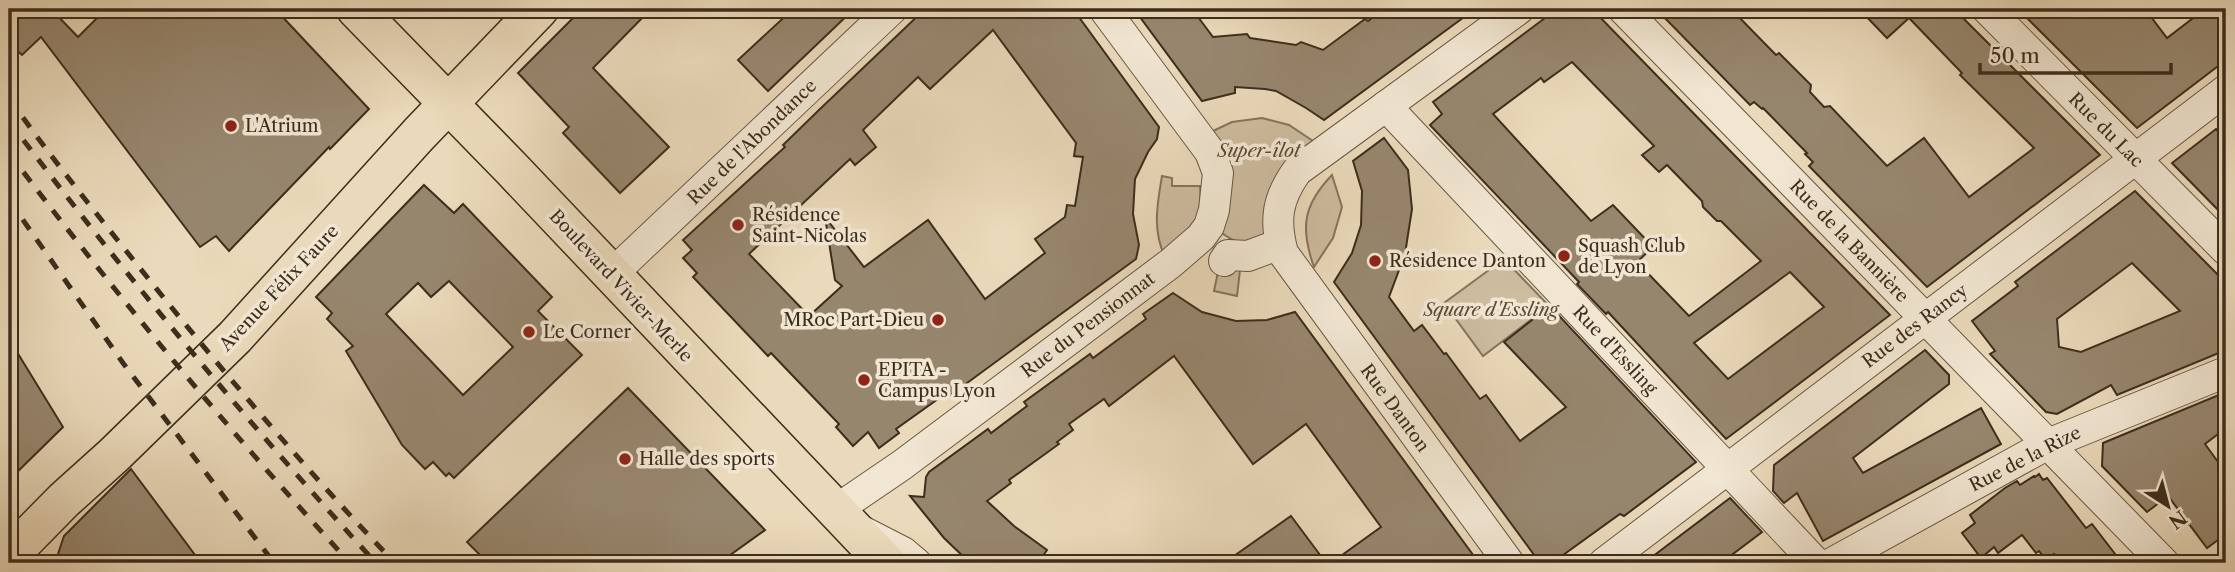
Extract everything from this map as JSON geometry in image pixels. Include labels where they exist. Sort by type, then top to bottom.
[{"type":"main road","name":"Boulevard Vivier-Merle","points":[[356,9],[886,563]]},
{"type":"main road","name":"Avenue Félix Faure","points":[[9,556],[235,337],[448,103],[539,9]]},
{"type":"street","name":"Rue de l'Abondance","points":[[611,275],[892,9]]},
{"type":"street","name":"Rue du Pensionnat","points":[[844,518],[869,488],[1171,263],[1201,237],[1209,226],[1214,210],[1218,173],[1210,152],[1104,9]]},
{"type":"street","points":[[1224,261],[1228,255],[1248,256],[1281,248],[1277,235],[1278,215],[1284,191],[1297,171],[1519,9]]},
{"type":"street","name":"Rue de la Bannière","points":[[1623,9],[2164,563]]},
{"type":"street","name":"Rue du Lac","points":[[1987,9],[2226,250]]},
{"type":"street","name":"Rue des Rancy","points":[[1604,563],[2226,90]]},
{"type":"street","name":"Rue d'Essling","points":[[1386,106],[1816,563]]},
{"type":"street","name":"Rue Danton","points":[[1281,248],[1509,563]]},
{"type":"street","name":"Rue de la Rize","points":[[1832,563],[2048,444],[2226,372]]},
{"type":"street","points":[[844,518],[903,552],[916,563]]},
{"type":"green space","name":"Super-îlot","points":[[1262,118],[1289,125],[1316,143],[1269,237],[1240,243],[1215,228],[1227,190],[1228,153],[1213,131],[1232,122]]},
{"type":"green space","points":[[1332,175],[1342,207],[1333,238],[1314,267],[1307,240],[1307,218],[1315,197]]},
{"type":"green space","points":[[1162,176],[1172,178],[1172,186],[1200,186],[1199,211],[1194,227],[1166,259],[1157,229]]},
{"type":"green space","name":"Square d'Essling","points":[[1504,259],[1549,306],[1483,356],[1444,303]]},
{"type":"green space","points":[[1219,267],[1240,270],[1237,296],[1214,291]]},
{"type":"building","name":"L'Atrium","points":[[9,9],[51,9],[78,37],[106,9],[265,9],[272,16],[277,11],[369,109],[229,251],[216,236],[200,247],[41,37],[22,55],[9,43]]},
{"type":"building","points":[[582,9],[651,9],[593,68],[669,147],[620,193],[563,133],[569,127],[518,73]]},
{"type":"building","points":[[793,9],[854,9],[768,91],[738,60]]},
{"type":"building","points":[[925,9],[1073,9],[1159,127],[1157,139],[1135,179],[1133,214],[1139,245],[1136,259],[948,397],[945,394],[896,429],[899,433],[879,448],[868,432],[853,446],[836,427],[839,424],[771,353],[768,356],[693,277],[697,273],[683,258],[692,250],[683,240],[785,147],[783,145]],"holes":[[[993,30],[1076,143],[1074,156],[1083,157],[1075,206],[1067,205],[1065,217],[1035,239],[1045,253],[985,299],[928,220],[864,267],[825,217],[835,280],[842,286],[809,316],[749,254],[850,159],[855,165],[876,147],[863,130],[918,77],[930,89]]]},
{"type":"building","points":[[1134,9],[1192,9],[1213,37],[1247,34],[1250,38],[1296,45],[1301,42],[1323,50],[1365,19],[1368,21],[1379,13],[1383,18],[1397,9],[1475,9],[1324,120],[1276,91],[1265,89],[1235,87],[1235,93],[1202,101]]},
{"type":"building","points":[[1557,9],[1585,13],[1592,9],[1890,315],[1726,439],[1430,125],[1442,114],[1433,102]],"holes":[[[1572,62],[1654,146],[1642,155],[1659,172],[1667,165],[1702,201],[1703,207],[1761,261],[1689,316],[1637,262],[1653,247],[1613,205],[1591,221],[1493,114],[1541,78],[1544,82]],[[1790,272],[1824,307],[1728,379],[1694,343]]]},
{"type":"building","points":[[1656,9],[1731,9],[1776,55],[1779,53],[1811,85],[1810,92],[1824,107],[1830,106],[1887,166],[1924,138],[1969,197],[2034,148],[1960,75],[1962,73],[1909,18],[1887,38],[1859,9],[1954,9],[2100,155],[1927,287],[1809,166],[1813,162],[1805,154],[1807,153],[1763,108],[1754,102],[1750,105]]},
{"type":"building","points":[[2018,9],[2145,9],[2167,38],[2205,9],[2226,9],[2226,60],[2137,128]]},
{"type":"building","points":[[2216,129],[2226,140],[2226,218],[2172,163]]},
{"type":"building","points":[[1384,138],[1408,170],[1412,209],[1405,254],[1389,297],[1414,331],[1422,325],[1480,399],[1486,395],[1520,441],[1566,407],[1504,342],[1550,306],[1696,462],[1624,516],[1620,514],[1552,563],[1540,563],[1334,282],[1352,253],[1361,225],[1362,191],[1353,161]]},
{"type":"building","name":"Le Corner","points":[[424,185],[454,213],[463,204],[552,297],[538,311],[582,355],[454,478],[449,473],[446,476],[433,462],[425,469],[402,445],[346,351],[353,346],[327,319],[332,313],[316,297]],"holes":[[[449,281],[513,347],[463,395],[386,314],[418,283],[431,297]]]},
{"type":"building","points":[[2135,191],[2226,283],[2226,350],[2117,395],[2111,385],[2057,414],[2046,412],[1990,354],[1995,351],[1972,321],[2018,286],[2015,282]],"holes":[[[2132,263],[2180,311],[2081,352],[2059,347],[2057,319]]]},
{"type":"building","points":[[1173,293],[1202,312],[1236,321],[1267,320],[1295,312],[1479,563],[1331,563],[1381,527],[1306,424],[1253,464],[1174,356],[1109,406],[1104,399],[1069,424],[1073,430],[1057,442],[1059,444],[1009,480],[1011,483],[987,501],[1014,526],[1047,550],[1038,563],[970,563],[944,538],[910,496],[924,497],[929,472],[988,429],[991,433],[1027,406],[1024,402],[1090,354],[1093,358],[1146,319],[1143,314]]},
{"type":"building","points":[[9,339],[63,427],[9,480]]},
{"type":"building","points":[[1925,350],[1949,375],[1949,384],[1853,458],[1863,473],[1981,408],[2001,444],[1823,541],[1797,493],[1784,503],[1773,491],[1774,465]]},
{"type":"building","name":"Halle des sports","points":[[628,388],[765,530],[719,563],[488,563],[467,542]]},
{"type":"building","points":[[2226,392],[2226,428],[2205,444],[2226,473],[2226,534],[2207,548],[2168,496],[2147,512],[2102,466],[2103,443]]},
{"type":"building","points":[[131,469],[201,563],[55,563],[64,536]]},
{"type":"building","points":[[2039,474],[2043,480],[2047,478],[2086,528],[2092,524],[2122,563],[2061,563],[2054,554],[2046,560],[2039,551],[2036,553],[2022,535],[1998,553],[1994,547],[1981,558],[1962,533],[1975,523],[1970,515],[2005,488],[2017,481],[2020,485]]},
{"type":"building","points":[[1730,498],[1762,532],[1721,563],[1644,563]]},
{"type":"building","points":[[1291,516],[1326,563],[1224,563]]},
{"type":"railway","points":[[9,98],[71,181],[198,340],[262,416],[395,563]]},
{"type":"railway","points":[[9,121],[187,346],[280,456],[376,563]]},
{"type":"railway","points":[[9,153],[175,362],[261,464],[350,563]]},
{"type":"railway","points":[[9,200],[123,363],[274,563]]},
{"type":"place","name":"L'Atrium","points":[[231,126]]},
{"type":"place","name":"Résidence Saint-Nicolas","points":[[738,225]]},
{"type":"place","name":"Squash Club de Lyon","points":[[1564,256]]},
{"type":"place","name":"Résidence Danton","points":[[1375,261]]},
{"type":"place","name":"MRoc Part-Dieu","points":[[938,320]]},
{"type":"place","name":"Le Corner","points":[[529,332]]},
{"type":"place","name":"EPITA - Campus Lyon","points":[[864,380]]},
{"type":"place","name":"Halle des sports","points":[[625,459]]}]
